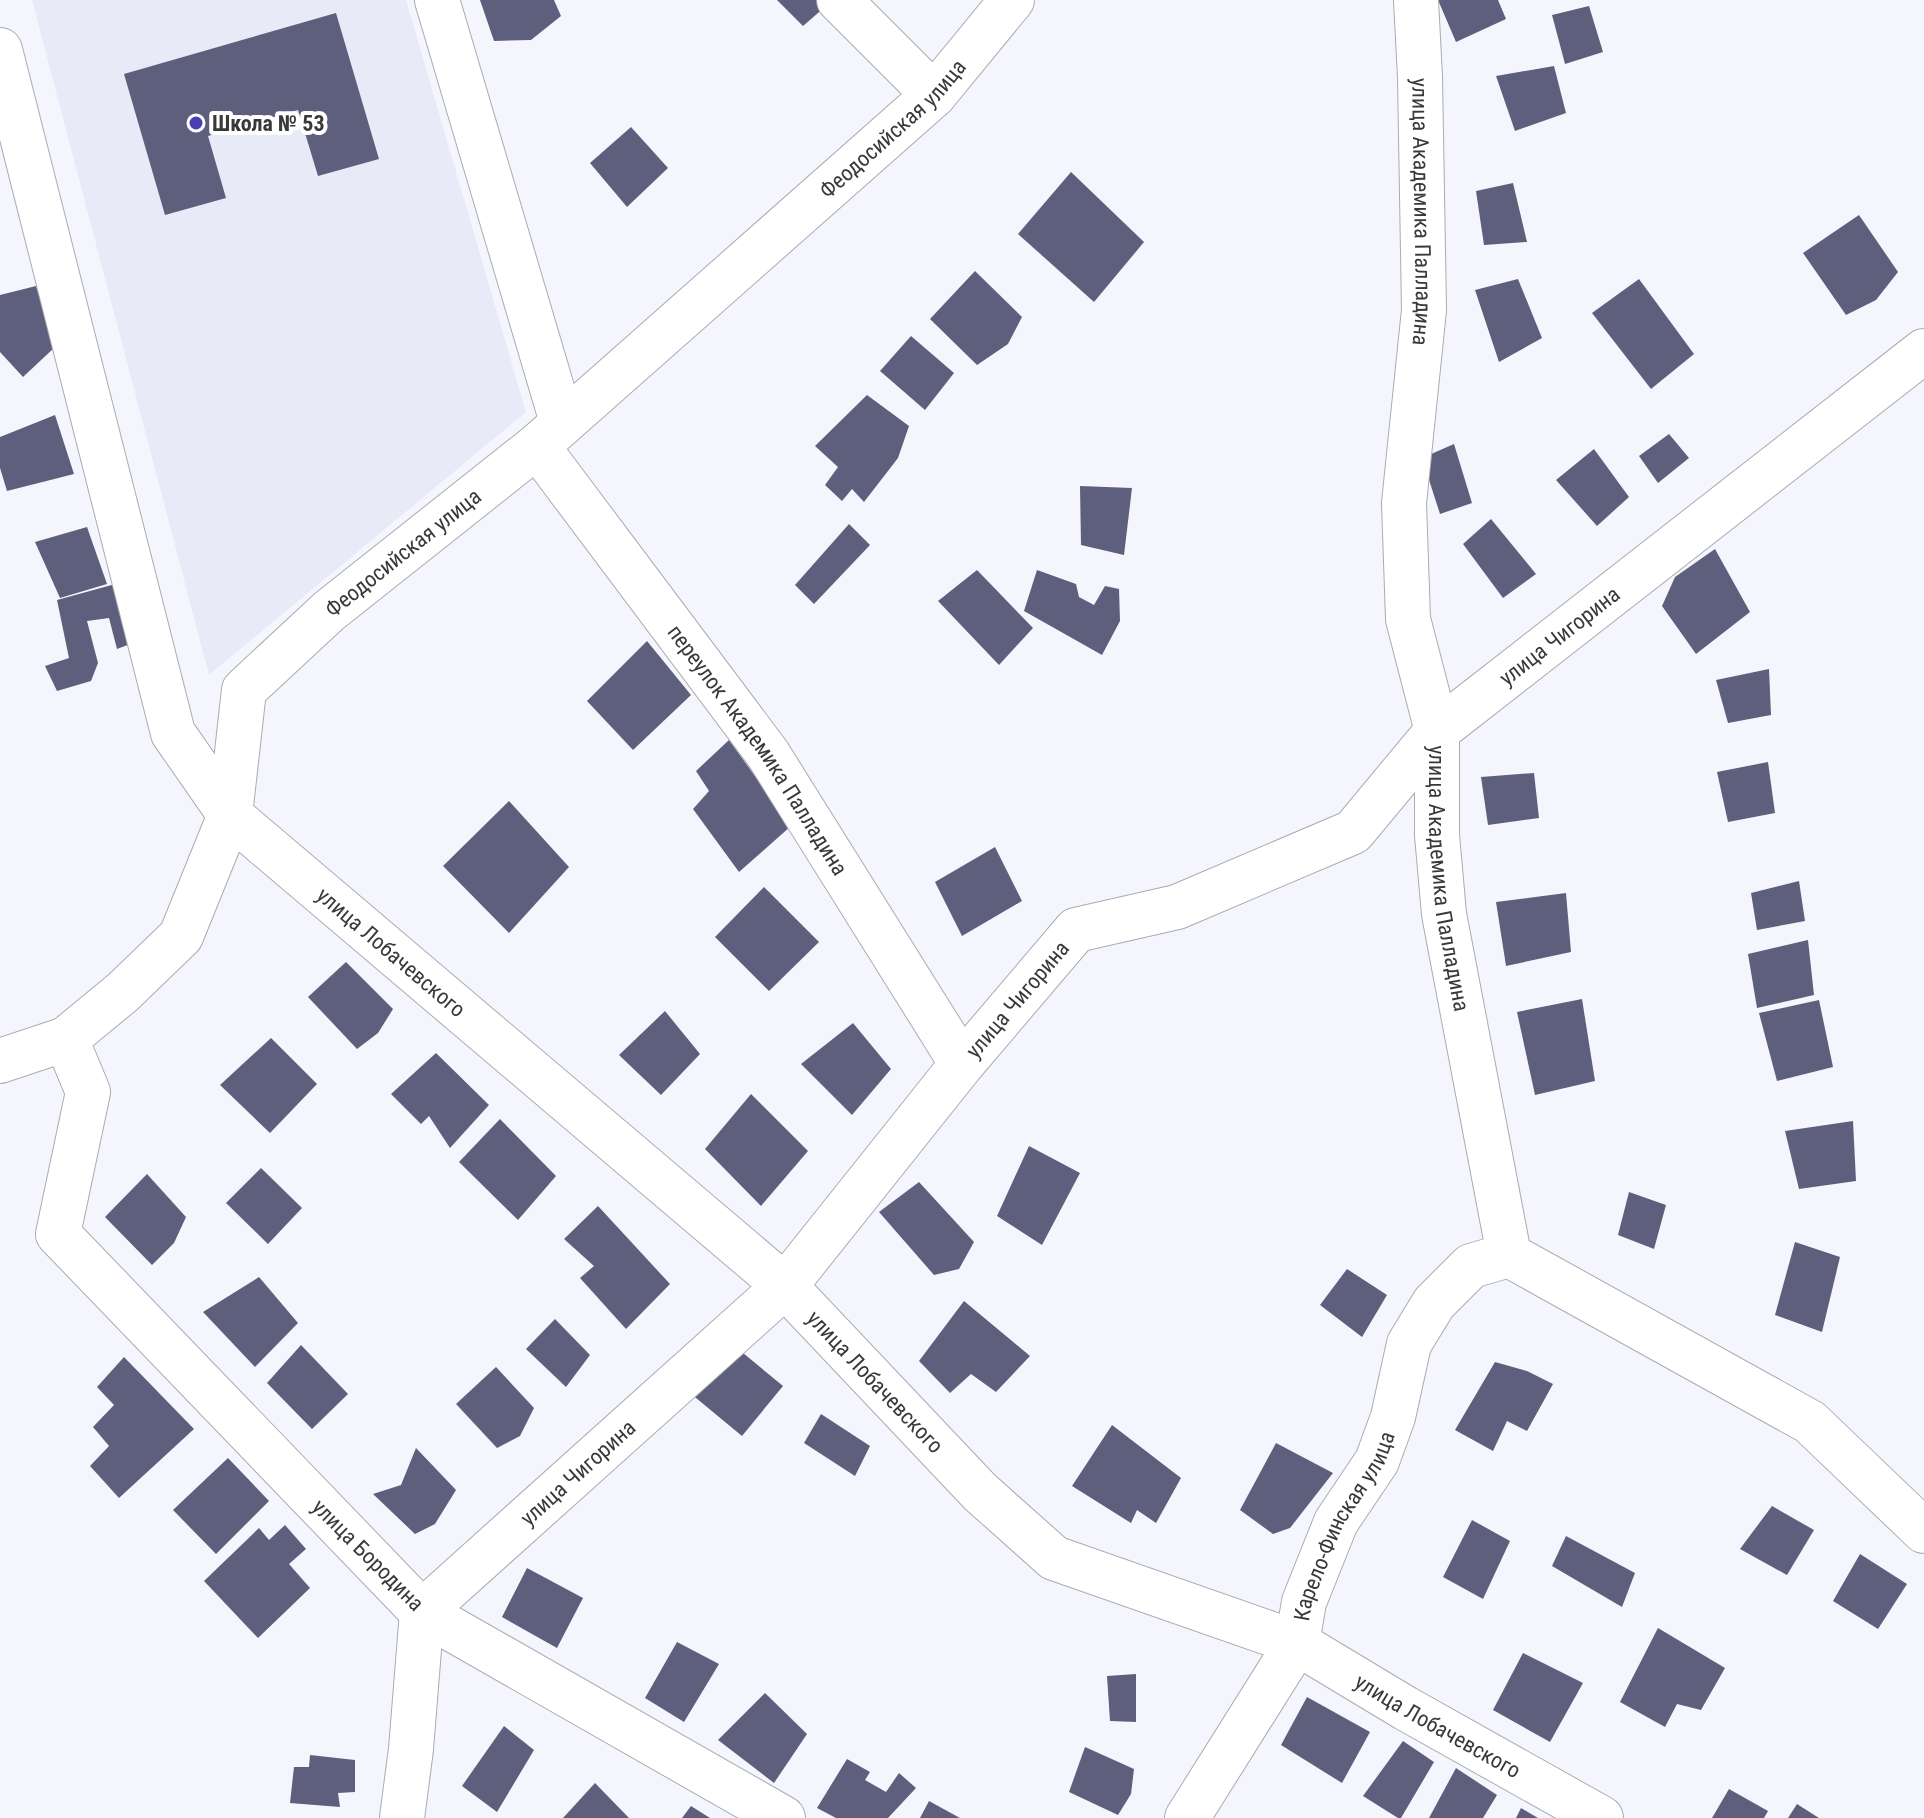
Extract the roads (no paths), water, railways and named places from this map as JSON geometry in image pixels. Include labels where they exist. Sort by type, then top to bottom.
[{"type":"street","points":[[437,0],[550,434]]},
{"type":"street","points":[[839,0],[934,95]]},
{"type":"street","name":"Феодосийская улица","points":[[66,1039],[123,992],[181,936],[230,815],[244,690],[329,611],[550,434],[934,95],[1012,0]]},
{"type":"street","name":"улица Академика Палладина","points":[[1416,0],[1424,310],[1404,503],[1408,619],[1437,731],[1437,835],[1444,914],[1509,1255]]},
{"type":"street","name":"улица Лобачевского","points":[[0,50],[173,733],[230,815],[785,1286],[980,1492],[1054,1558],[1297,1643],[1405,1708],[1601,1818]]},
{"type":"street","name":"улица Чигорина","points":[[422,1612],[785,1286],[962,1064],[1076,930],[1177,907],[1353,832],[1437,731],[1916,358]]},
{"type":"street","name":"переулок Академика Палладина","points":[[550,434],[768,754],[962,1064]]},
{"type":"street","points":[[0,1061],[66,1039]]},
{"type":"street","name":"улица Бородина","points":[[66,1039],[88,1092],[58,1234],[422,1612],[783,1818]]},
{"type":"street","points":[[1509,1255],[1810,1422],[1924,1531]]},
{"type":"street","name":"Карело-Финская улица","points":[[1187,1818],[1297,1643],[1304,1602],[1336,1522],[1377,1461],[1393,1417],[1409,1344],[1434,1303],[1471,1266],[1509,1255]]},
{"type":"street","points":[[402,1818],[422,1612]]},
{"type":"place","name":"Школа № 53","points":[[196,123]]}]
